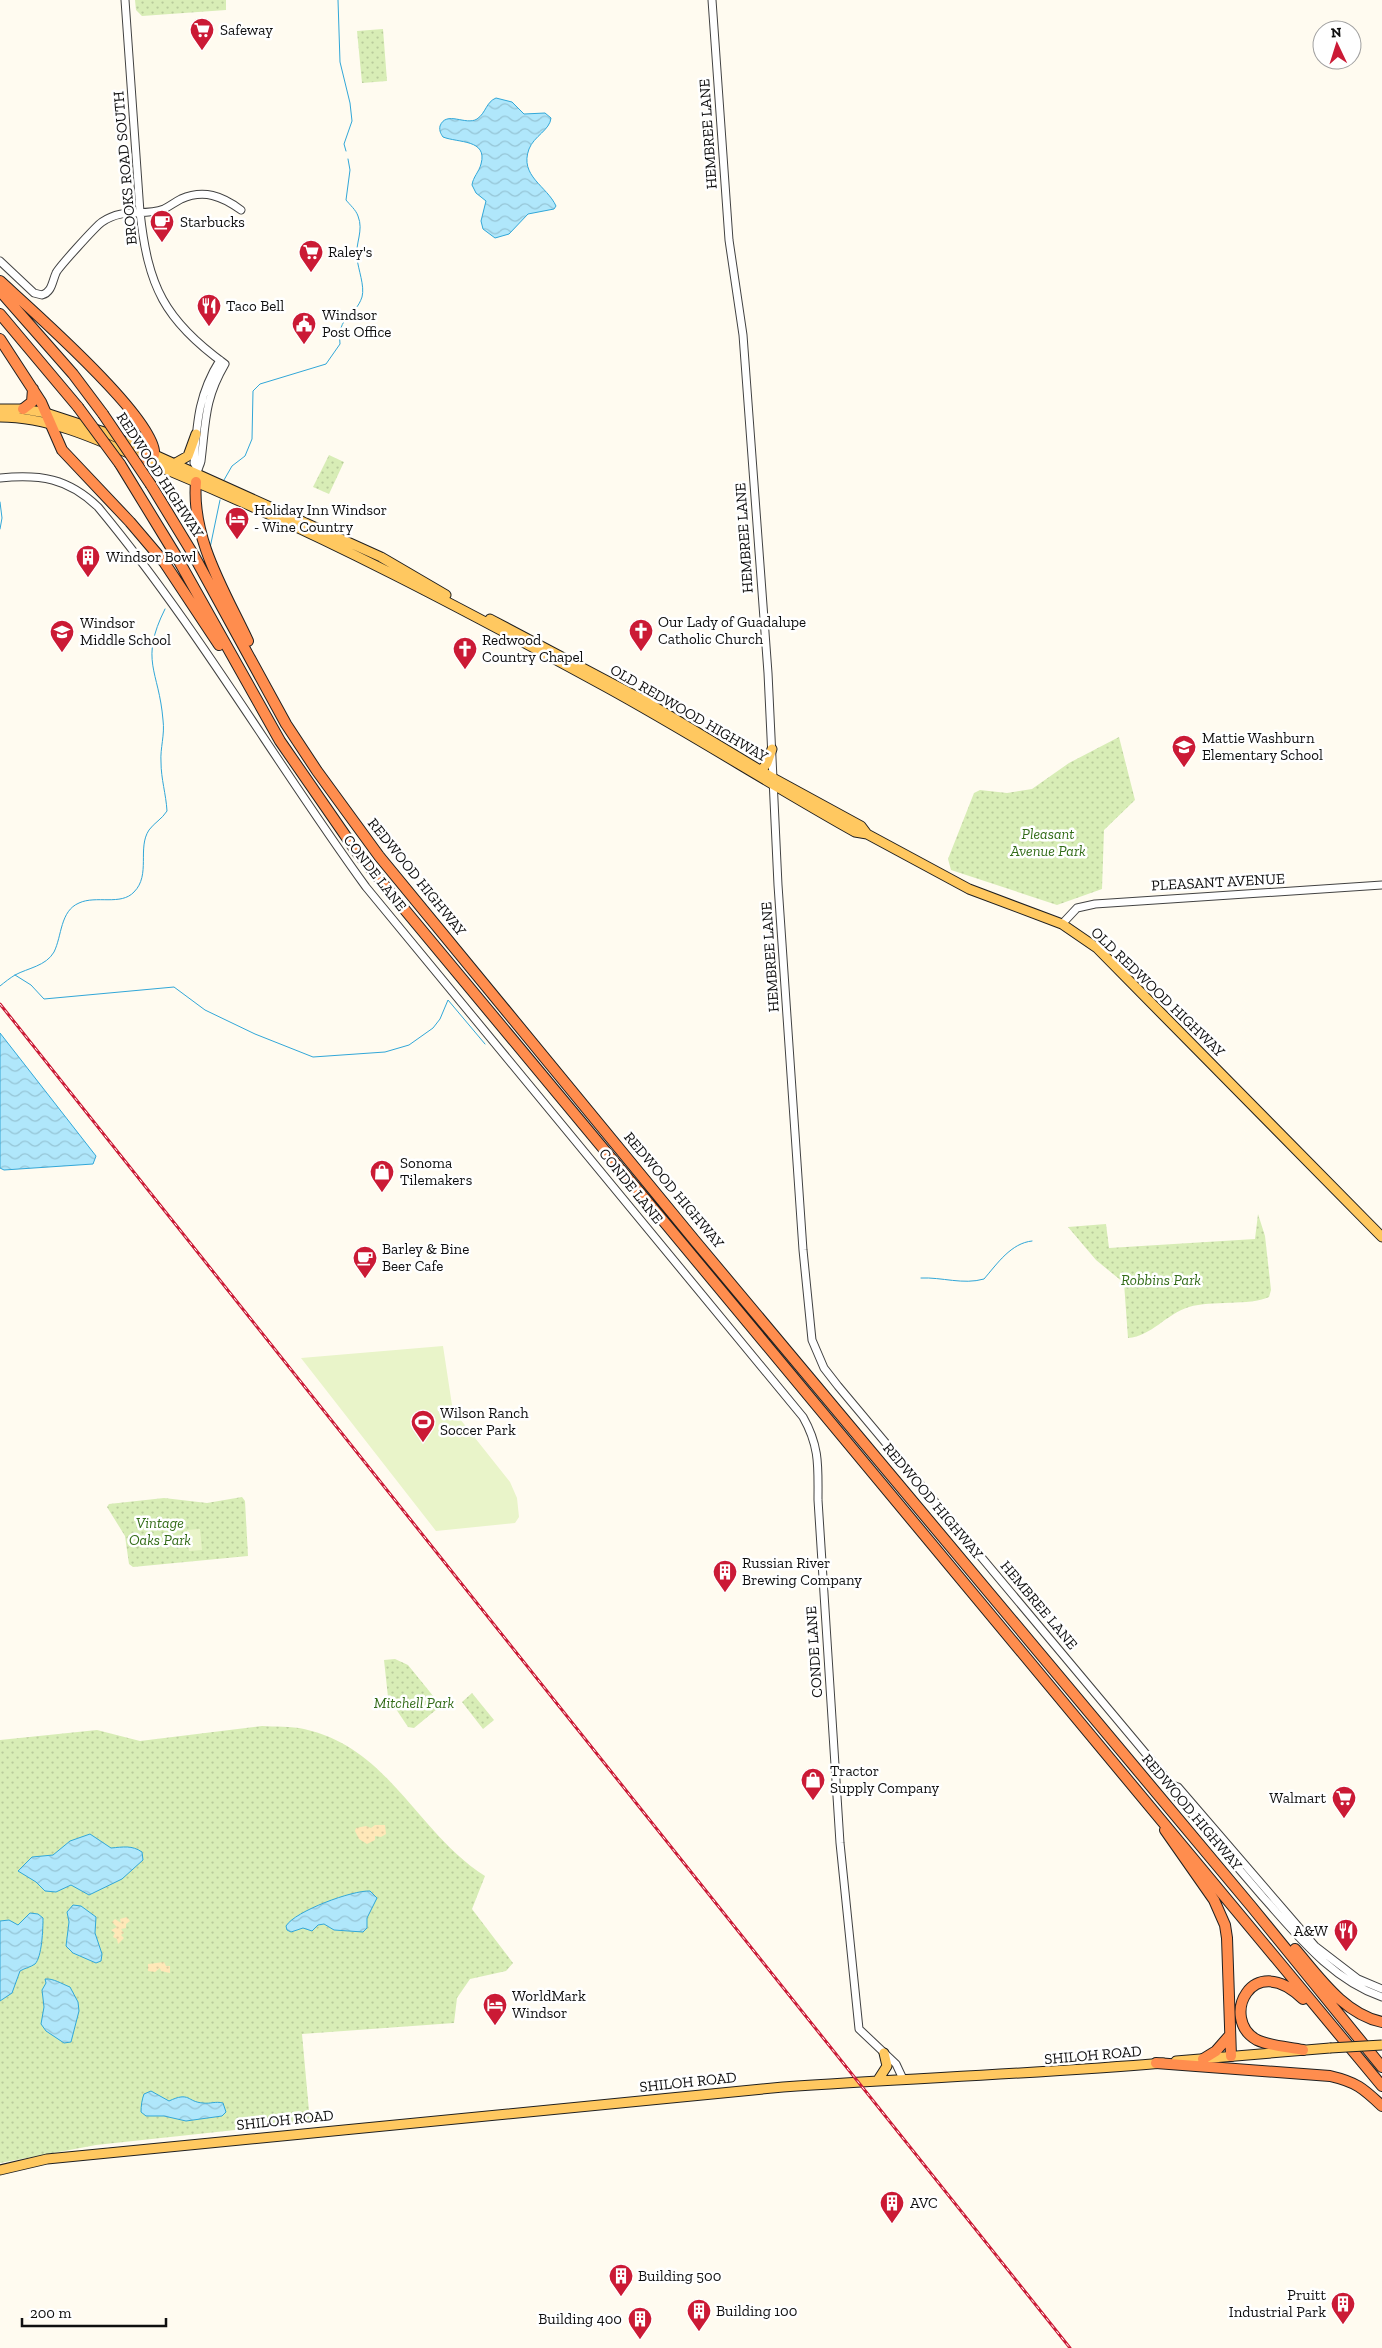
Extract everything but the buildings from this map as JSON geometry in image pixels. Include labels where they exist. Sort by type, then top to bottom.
[{"type":"highway","points":[[0,281],[115,392],[153,442],[154,455],[142,460]]},
{"type":"highway","name":"REDWOOD HIGHWAY","points":[[0,292],[73,374],[152,485],[193,554],[279,710],[317,771],[379,856],[716,1265],[1251,1906],[1382,2066]]},
{"type":"highway","name":"REDWOOD HIGHWAY","points":[[0,314],[78,407],[120,464],[175,554],[267,719],[356,851],[1382,2086]]},
{"type":"highway","points":[[0,339],[33,389],[62,450],[130,522],[164,562],[267,719]]},
{"type":"highway","points":[[23,409],[32,402],[33,389]]},
{"type":"highway","points":[[197,475],[197,520],[206,549],[279,710]]},
{"type":"highway","points":[[1162,1819],[1166,1834],[1214,1900],[1225,1925],[1231,2056]]},
{"type":"highway","points":[[1251,1906],[1342,2001],[1366,2017],[1382,2022]]},
{"type":"highway","points":[[1303,2050],[1259,2040],[1247,2032],[1242,2021],[1241,2006],[1246,1994],[1254,1986],[1275,1981],[1290,1987],[1338,2033]]},
{"type":"highway","points":[[1203,2059],[1216,2051],[1230,2035]]},
{"type":"highway","points":[[1156,2063],[1330,2076],[1351,2081],[1362,2087],[1382,2106]]},
{"type":"main road","name":"OLD REDWOOD HIGHWAY","points":[[0,409],[23,409],[46,413],[104,432],[197,475],[377,565],[608,688],[773,783],[862,826],[867,834],[969,889],[1062,924],[1097,948],[1382,1237]]},
{"type":"main road","name":"OLD REDWOOD HIGHWAY","points":[[0,417],[50,424],[76,432],[142,460],[197,475],[380,557],[479,614],[510,628],[654,706],[761,771],[773,783]]},
{"type":"main road","points":[[174,464],[188,456],[196,434]]},
{"type":"main road","points":[[761,771],[767,763],[772,749]]},
{"type":"main road","name":"SHILOH ROAD","points":[[0,2170],[47,2159],[295,2133],[783,2087],[878,2080],[1006,2075],[1382,2045]]},
{"type":"main road","points":[[878,2080],[887,2066],[884,2053]]},
{"type":"street","name":"BROOKS ROAD SOUTH","points":[[125,0],[140,212],[150,268],[164,304],[189,336],[222,362]]},
{"type":"street","name":"HEMBREE LANE","points":[[712,0],[729,240],[744,345],[772,749],[802,1250],[812,1340],[824,1368],[838,1386],[1172,1785],[1178,1787],[1314,1946],[1358,1978],[1382,1989]]},
{"type":"street","points":[[0,261],[34,293],[45,294],[61,265],[99,224],[116,214],[163,209],[183,198],[207,194],[213,194],[228,201],[240,210]]},
{"type":"street","points":[[197,475],[194,463],[201,399],[210,376],[222,362]]},
{"type":"street","points":[[197,475],[201,464],[207,403],[222,362]]},
{"type":"street","name":"CONDE LANE","points":[[0,478],[28,476],[49,479],[68,485],[87,496],[98,507],[160,585],[314,816],[366,887],[804,1417],[816,1442],[818,1454],[818,1500],[840,1843],[859,2029],[896,2064],[903,2079]]},
{"type":"street","name":"PLEASANT AVENUE","points":[[1062,924],[1078,908],[1096,904],[1382,885]]},
{"type":"street","name":"HEMBREE LANE","points":[[1172,1785],[1173,1792],[1310,1949],[1322,1961],[1355,1984],[1382,1997]]},
{"type":"green space","points":[[135,0],[226,0],[226,10],[142,16],[136,10]]},
{"type":"green space","points":[[383,29],[387,81],[362,83],[357,31]]},
{"type":"green space","points":[[329,455],[344,462],[329,494],[313,487]]},
{"type":"green space","name":"Pleasant Avenue Park","points":[[1119,737],[1135,800],[1104,830],[1102,889],[1057,905],[951,870],[948,859],[974,793],[980,790],[1007,793],[1032,789],[1069,763]]},
{"type":"green space","name":"Robbins Park","points":[[1258,1214],[1265,1236],[1271,1290],[1269,1297],[1261,1300],[1189,1307],[1181,1310],[1152,1329],[1128,1338],[1124,1283],[1096,1260],[1068,1227],[1106,1224],[1109,1248],[1255,1239]]},
{"type":"green space","name":"Wilson Ranch Soccer Park","points":[[443,1346],[452,1405],[460,1419],[510,1482],[517,1498],[519,1517],[515,1523],[436,1531],[301,1358]]},
{"type":"green space","name":"Vintage Oaks Park","points":[[242,1497],[245,1501],[248,1556],[133,1567],[129,1564],[125,1536],[107,1507],[109,1504],[164,1498],[207,1503]]},
{"type":"green space","points":[[200,1529],[202,1550],[189,1551],[187,1530]]},
{"type":"green space","name":"Mitchell Park","points":[[395,1659],[408,1665],[438,1702],[437,1709],[414,1728],[408,1727],[388,1697],[384,1660]]},
{"type":"green space","points":[[472,1693],[494,1720],[483,1729],[462,1702]]},
{"type":"green space","points":[[262,1726],[299,1728],[334,1739],[359,1754],[381,1772],[461,1858],[485,1876],[472,1909],[513,1963],[506,1971],[470,1979],[457,1998],[454,2023],[302,2034],[310,2122],[96,2145],[0,2163],[0,1740],[97,1730],[140,1741]]},
{"type":"sand","points":[[375,1825],[385,1825],[386,1834],[381,1837],[375,1836],[375,1840],[367,1844],[359,1839],[355,1831],[356,1828],[366,1826],[371,1828]]},
{"type":"sand","points":[[127,1917],[130,1921],[126,1924],[126,1928],[121,1929],[124,1933],[121,1935],[124,1938],[118,1944],[117,1939],[113,1937],[115,1933],[111,1930],[117,1927],[112,1922],[115,1919],[121,1923],[120,1919]]},
{"type":"sand","points":[[164,1962],[166,1966],[170,1966],[170,1973],[161,1971],[160,1968],[155,1972],[148,1971],[148,1964]]},
{"type":"water","points":[[496,98],[512,102],[524,114],[545,113],[551,118],[548,126],[531,144],[527,158],[531,174],[556,206],[554,209],[528,214],[509,234],[495,238],[483,229],[481,221],[486,201],[476,193],[472,185],[481,164],[482,156],[480,150],[470,143],[443,137],[440,132],[440,126],[447,119],[472,121],[477,119],[490,102]]},
{"type":"water","points":[[0,1033],[96,1156],[93,1164],[4,1170],[0,1168]]},
{"type":"water","points":[[90,1834],[111,1848],[135,1848],[142,1852],[143,1860],[122,1879],[89,1895],[71,1885],[56,1892],[45,1891],[36,1882],[18,1871],[32,1857],[53,1855],[70,1841]]},
{"type":"water","points":[[370,1891],[377,1898],[367,1918],[367,1928],[363,1932],[334,1930],[324,1924],[318,1925],[312,1931],[303,1928],[291,1932],[287,1930],[286,1926],[291,1920],[312,1908],[351,1894]]},
{"type":"water","points":[[73,1905],[81,1906],[96,1917],[95,1933],[102,1954],[101,1961],[96,1963],[73,1953],[66,1946],[69,1922],[67,1912]]},
{"type":"water","points":[[30,1913],[38,1914],[43,1918],[42,1942],[39,1955],[35,1964],[20,1971],[12,1993],[0,2001],[0,1921],[9,1920],[18,1925]]},
{"type":"water","points":[[45,1979],[54,1980],[70,1987],[78,2002],[79,2011],[71,2042],[64,2043],[46,2031],[41,2024],[44,2007],[42,1990],[46,1983]]},
{"type":"water","points":[[151,2091],[169,2101],[185,2097],[198,2102],[223,2103],[226,2112],[222,2116],[186,2121],[164,2116],[146,2116],[141,2112],[142,2100],[144,2094]]},
{"type":"waterway","points":[[338,0],[340,62],[350,103],[352,121],[344,144],[346,151]]},
{"type":"waterway","points":[[224,480],[232,466],[245,456],[252,439],[253,391],[260,384],[326,364],[340,344],[341,327],[359,304],[362,297],[363,288],[357,253],[360,221],[356,212],[346,200],[350,170],[348,159]]},
{"type":"waterway","points":[[210,548],[220,500]]},
{"type":"waterway","points":[[0,502],[2,518],[0,529]]},
{"type":"waterway","points":[[0,986],[15,975],[42,964],[51,957],[57,946],[62,924],[73,907],[86,901],[115,900],[129,896],[139,885],[142,878],[146,837],[149,830],[167,811],[161,768],[163,720],[152,654],[157,627],[165,609]]},
{"type":"waterway","points":[[15,975],[31,985],[44,999],[174,987],[205,1010],[255,1034],[313,1057],[385,1052],[409,1045],[433,1028],[440,1019],[448,1000],[485,1044]]},
{"type":"waterway","points":[[921,1278],[960,1281],[984,1279],[1011,1250],[1032,1241]]},
{"type":"railway","points":[[0,1004],[1070,2348]]},
{"type":"place","name":"Safeway","points":[[202,51]]},
{"type":"place","name":"Starbucks","points":[[162,243]]},
{"type":"place","name":"Raley's","points":[[311,273]]},
{"type":"place","name":"Taco Bell","points":[[209,327]]},
{"type":"place","name":"Windsor Post Office","points":[[304,345]]},
{"type":"place","name":"Holiday Inn Windsor - Wine Country","points":[[237,540]]},
{"type":"place","name":"Windsor Bowl","points":[[88,578]]},
{"type":"place","name":"Our Lady of Guadalupe Catholic Church","points":[[641,652]]},
{"type":"place","name":"Windsor Middle School","points":[[62,653]]},
{"type":"place","name":"Redwood Country Chapel","points":[[465,670]]},
{"type":"place","name":"Mattie Washburn Elementary School","points":[[1184,768]]},
{"type":"place","name":"Sonoma Tilemakers","points":[[382,1193]]},
{"type":"place","name":"Barley & Bine Beer Cafe","points":[[365,1279]]},
{"type":"place","name":"Wilson Ranch Soccer Park","points":[[423,1443]]},
{"type":"place","name":"Russian River Brewing Company","points":[[725,1593]]},
{"type":"place","name":"Tractor Supply Company","points":[[813,1801]]},
{"type":"place","name":"Walmart","points":[[1344,1819]]},
{"type":"place","name":"A&W","points":[[1346,1952]]},
{"type":"place","name":"WorldMark Windsor","points":[[495,2026]]},
{"type":"place","name":"AVC","points":[[892,2224]]},
{"type":"place","name":"Building 500","points":[[621,2297]]},
{"type":"place","name":"Pruitt Industrial Park","points":[[1343,2325]]},
{"type":"place","name":"Building 100","points":[[699,2332]]},
{"type":"place","name":"Building 400","points":[[640,2340]]}]
